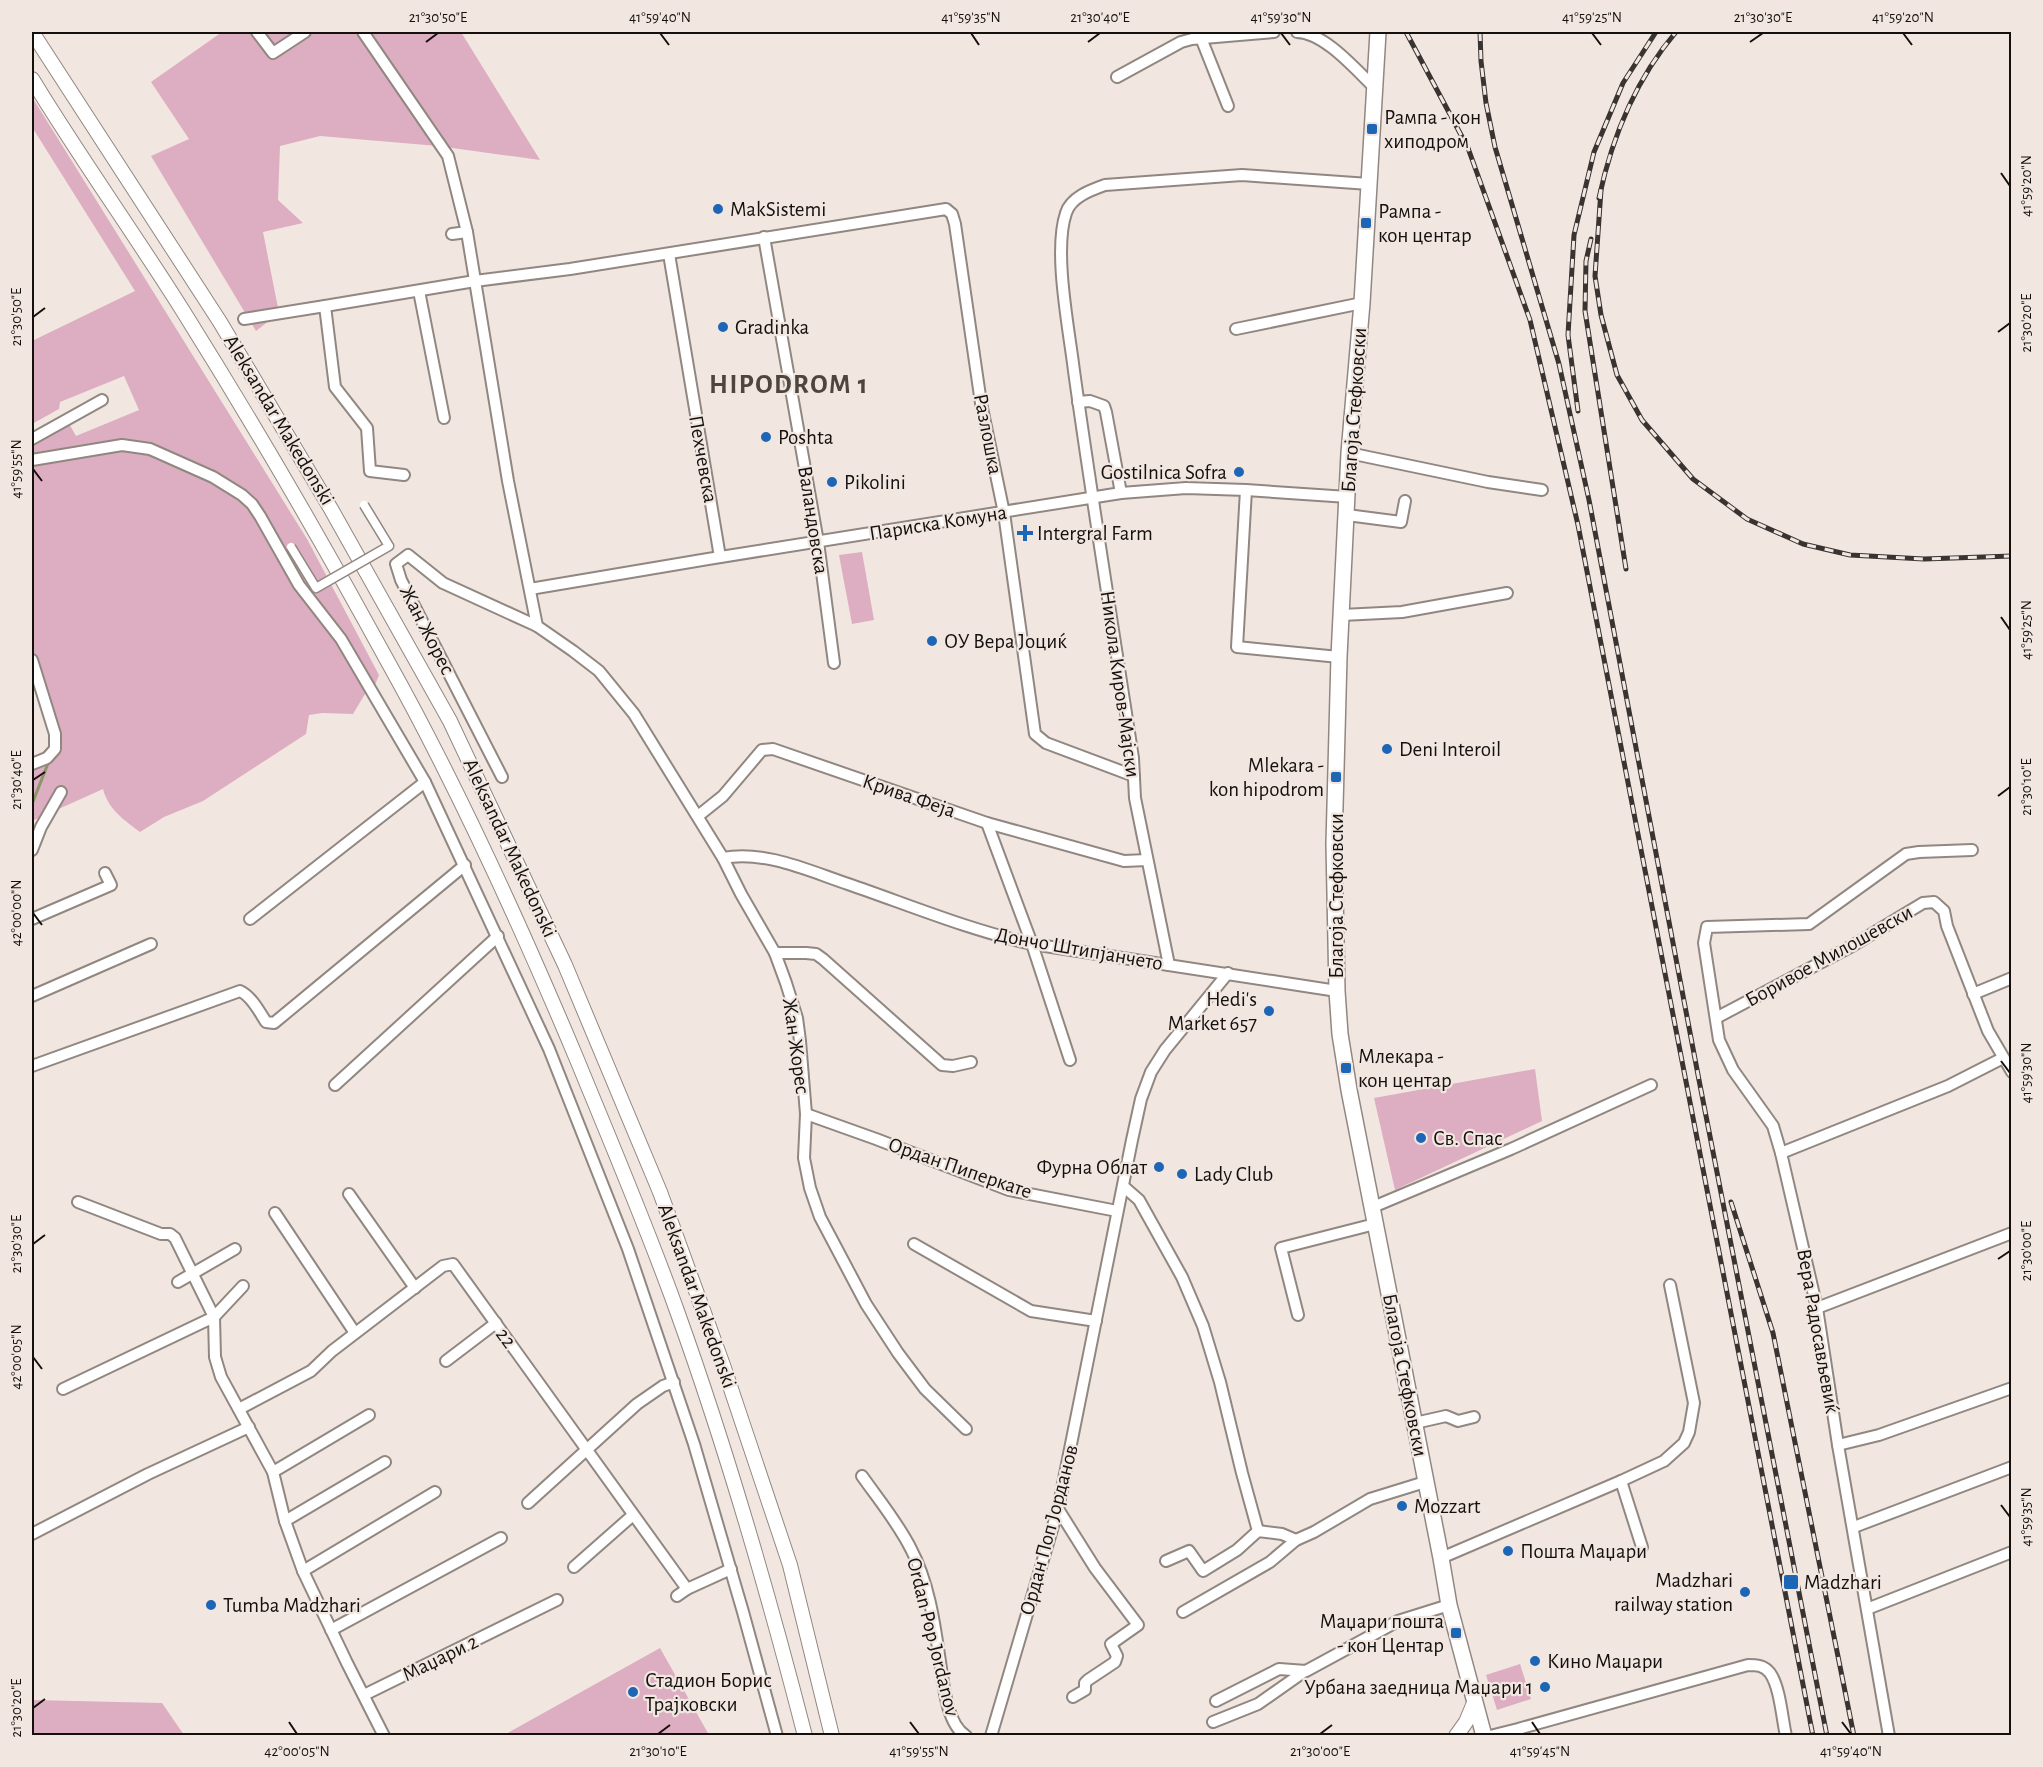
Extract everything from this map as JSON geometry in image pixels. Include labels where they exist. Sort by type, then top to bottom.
[{"type":"main road","name":"Благоја Стефковски","points":[[1375,35],[1375,88],[1362,303],[1349,453],[1339,657],[1334,844],[1337,991],[1345,1065],[1449,1605],[1484,1736]]},
{"type":"street","name":"Aleksandar Makedonski","points":[[32,32],[220,322],[331,508],[450,721],[565,964],[660,1192],[723,1368],[790,1565],[832,1736]]},
{"type":"street","points":[[258,32],[273,53],[305,32]]},
{"type":"street","points":[[363,32],[448,156],[467,232],[508,481],[537,626]]},
{"type":"street","points":[[1117,77],[1181,42],[1201,38],[1274,32]]},
{"type":"street","points":[[1297,32],[1324,35],[1375,88]]},
{"type":"street","points":[[1201,38],[1228,106]]},
{"type":"street","name":"Aleksandar Makedonski","points":[[32,80],[182,309],[272,457],[390,666],[477,835],[548,991],[621,1165],[676,1310],[727,1459],[758,1559],[805,1736]]},
{"type":"street","name":"Никола Киров-Мајски","points":[[1169,965],[1135,798],[1133,758],[1078,402],[1061,264],[1062,229],[1067,210],[1080,196],[1105,185],[1242,175],[1369,184]]},
{"type":"street","name":"Разлошка","points":[[764,237],[946,209],[952,214],[981,403],[1004,513],[1035,734],[1046,743],[1134,776]]},
{"type":"street","points":[[452,234],[467,232]]},
{"type":"street","points":[[244,319],[475,281],[669,254],[764,237]]},
{"type":"street","name":"Валандовска","points":[[764,237],[818,542],[834,663]]},
{"type":"street","name":"Пехчевска","points":[[669,254],[720,557]]},
{"type":"street","points":[[419,291],[444,418]]},
{"type":"street","points":[[1236,329],[1362,303]]},
{"type":"street","points":[[325,306],[335,387],[367,428],[370,471],[404,475]]},
{"type":"street","points":[[32,439],[102,400]]},
{"type":"street","points":[[1078,402],[1090,401],[1104,406],[1121,493]]},
{"type":"street","points":[[32,460],[122,445],[137,446],[150,449],[213,477],[242,495],[260,516],[299,585],[341,639],[425,782],[549,1049],[597,1168],[674,1382],[731,1569],[777,1736]]},
{"type":"street","points":[[1349,453],[1488,482],[1542,490]]},
{"type":"street","name":"Париска Комуна","points":[[530,589],[1121,493],[1186,488],[1348,497]]},
{"type":"street","points":[[1246,490],[1237,647],[1339,657]]},
{"type":"street","points":[[1347,515],[1401,522],[1405,501]]},
{"type":"street","points":[[291,547],[316,588],[389,546],[364,504]]},
{"type":"street","name":"Жан Жорес","points":[[502,777],[401,580],[396,564],[408,555],[443,583],[537,626],[598,670],[634,714],[723,858],[775,953],[797,1018],[806,1114],[804,1158],[810,1188],[820,1217],[866,1304],[898,1353],[924,1389],[966,1429]]},
{"type":"street","points":[[1342,615],[1402,612],[1507,593]]},
{"type":"street","points":[[32,660],[55,734],[55,749],[47,758],[32,764]]},
{"type":"street","name":"Крива Феја","points":[[698,816],[723,796],[758,755],[767,749],[773,749],[987,823],[1124,861],[1147,860]]},
{"type":"street","points":[[250,919],[425,782]]},
{"type":"street","points":[[32,850],[41,827],[61,792]]},
{"type":"street","points":[[987,823],[1032,944],[1070,1060]]},
{"type":"street","name":"Вера Радосављевиќ","points":[[1889,1736],[1838,1445],[1817,1308],[1773,1126],[1733,1070],[1719,1041],[1704,943],[1707,927],[1809,924],[1906,854],[1972,850]]},
{"type":"street","name":"Дончо Штипјанчето","points":[[723,858],[738,855],[792,865],[977,930],[1032,944],[1337,991]]},
{"type":"street","points":[[32,1066],[240,991],[253,1003],[266,1022],[274,1023],[465,865]]},
{"type":"street","points":[[32,919],[111,885],[105,873]]},
{"type":"street","name":"Боривое Милошевски","points":[[1716,1018],[1852,946],[1929,902],[1934,902],[1944,911],[1988,1031],[2012,1072]]},
{"type":"street","points":[[335,1085],[498,936]]},
{"type":"street","points":[[32,996],[151,944]]},
{"type":"street","points":[[775,953],[816,954],[942,1065],[953,1066],[971,1062]]},
{"type":"street","name":"Ордан Поп Јорданов","points":[[991,1736],[1058,1509],[1141,1099],[1151,1072],[1165,1050],[1228,973]]},
{"type":"street","points":[[1973,994],[2012,978]]},
{"type":"street","points":[[1780,1153],[1948,1086],[2003,1058]]},
{"type":"street","points":[[1372,1208],[1511,1149],[1650,1085]]},
{"type":"street","name":"Ордан Пиперкате","points":[[806,1114],[1009,1190],[1117,1211]]},
{"type":"street","points":[[1124,1186],[1139,1200],[1182,1277],[1203,1326],[1220,1382],[1258,1531]]},
{"type":"street","points":[[349,1194],[415,1288]]},
{"type":"street","points":[[78,1202],[161,1234],[173,1235],[214,1317],[215,1357],[218,1366],[238,1409],[273,1472],[285,1521],[303,1571],[384,1736]]},
{"type":"street","points":[[275,1213],[355,1333]]},
{"type":"street","points":[[1298,1315],[1281,1248],[1375,1224]]},
{"type":"street","points":[[1817,1308],[2012,1233]]},
{"type":"street","points":[[914,1244],[1032,1311],[1096,1321]]},
{"type":"street","points":[[178,1282],[235,1249]]},
{"type":"street","name":"22","points":[[238,1409],[311,1371],[332,1351],[443,1266],[453,1264],[687,1589]]},
{"type":"street","points":[[1441,1558],[1621,1482],[1669,1456],[1684,1443],[1689,1432],[1694,1403],[1670,1284]]},
{"type":"street","points":[[63,1389],[214,1317],[243,1286]]},
{"type":"street","points":[[446,1360],[496,1323]]},
{"type":"street","points":[[528,1503],[637,1404],[663,1386],[674,1382]]},
{"type":"street","points":[[1838,1445],[1879,1435],[2012,1388]]},
{"type":"street","points":[[273,1472],[369,1415]]},
{"type":"street","points":[[1415,1423],[1446,1416],[1458,1421],[1474,1417]]},
{"type":"street","points":[[32,1534],[148,1474],[249,1427]]},
{"type":"street","points":[[285,1521],[386,1462]]},
{"type":"street","points":[[1854,1527],[2012,1467]]},
{"type":"street","name":"Ordan Pop Jordanov","points":[[862,1476],[896,1523],[921,1573],[953,1724],[966,1736]]},
{"type":"street","points":[[1182,1612],[1270,1562],[1296,1540],[1370,1499],[1425,1482]]},
{"type":"street","points":[[1621,1482],[1642,1547]]},
{"type":"street","points":[[303,1571],[435,1492]]},
{"type":"street","points":[[1058,1509],[1095,1568],[1138,1625],[1111,1644],[1117,1656],[1115,1662],[1088,1680],[1085,1683],[1085,1690],[1073,1697]]},
{"type":"street","points":[[574,1567],[633,1515]]},
{"type":"street","points":[[1258,1531],[1282,1534],[1296,1540]]},
{"type":"street","points":[[1166,1561],[1189,1551],[1203,1571],[1238,1550],[1258,1531]]},
{"type":"street","points":[[331,1630],[501,1538]]},
{"type":"street","points":[[1867,1609],[2012,1552]]},
{"type":"street","points":[[676,1596],[731,1569]]},
{"type":"street","name":"Маџари 2","points":[[364,1695],[557,1600]]},
{"type":"street","points":[[1213,1722],[1258,1704],[1305,1671],[1398,1621],[1449,1605]]},
{"type":"street","points":[[1491,1736],[1748,1665],[1758,1665],[1769,1672],[1775,1684],[1786,1736]]},
{"type":"street","points":[[1216,1701],[1279,1669],[1305,1671]]},
{"type":"street","points":[[1456,1736],[1466,1722],[1474,1703]]},
{"type":"shaded area","points":[[222,32],[461,32],[540,160],[438,146],[320,136],[280,146],[278,200],[303,223],[263,232],[279,313],[256,331],[151,156],[189,139],[151,82]]},
{"type":"shaded area","points":[[32,97],[307,539],[379,675],[373,690],[365,694],[353,714],[309,715],[306,734],[203,801],[164,817],[140,832],[113,808],[103,789],[32,821],[32,757],[54,746],[32,673],[32,446],[67,420],[76,436],[139,410],[124,376],[60,402],[59,409],[32,424],[32,341],[135,291],[32,127]]},
{"type":"shaded area","points":[[862,552],[874,620],[852,624],[839,555]]},
{"type":"shaded area","points":[[1535,1069],[1542,1121],[1395,1190],[1374,1098]]},
{"type":"shaded area","name":"Стадион Борис Трајковски","points":[[660,1648],[709,1735],[504,1735]]},
{"type":"shaded area","points":[[1520,1664],[1531,1699],[1497,1710],[1486,1675]]},
{"type":"shaded area","points":[[32,1700],[162,1703],[184,1735],[32,1735]]},
{"type":"waterway","points":[[32,804],[49,761]]},
{"type":"railway","points":[[1406,32],[1468,148],[1530,320],[1578,525],[1813,1736]]},
{"type":"railway","points":[[1480,32],[1486,103],[1495,147],[1559,364],[1589,500],[1827,1736]]},
{"type":"railway","points":[[1578,411],[1568,335],[1574,235],[1594,152],[1623,83],[1656,32]]},
{"type":"railway","points":[[1599,198],[1604,175],[1627,110],[1649,69],[1676,32]]},
{"type":"railway","points":[[1601,190],[1595,276],[1601,315],[1617,375],[1642,420],[1693,479],[1747,519],[1803,544],[1850,555],[1924,559],[2012,556]]},
{"type":"railway","points":[[1591,239],[1586,261],[1585,311],[1626,569]]},
{"type":"railway","points":[[1731,1202],[1773,1333],[1854,1736]]},
{"type":"place","name":"Рампа - кон хиподром","points":[[1372,129]]},
{"type":"place","name":"MakSistemi","points":[[718,209]]},
{"type":"place","name":"Рампа - кон центар","points":[[1366,223]]},
{"type":"place","name":"Gradinka","points":[[723,327]]},
{"type":"place","name":"Poshta","points":[[766,437]]},
{"type":"place","name":"Gostilnica Sofra","points":[[1239,472]]},
{"type":"place","name":"Pikolini","points":[[832,482]]},
{"type":"place","name":"Intergral Farm","points":[[1025,533]]},
{"type":"place","name":"ОУ Вера Јоциќ","points":[[932,641]]},
{"type":"place","name":"Deni Interoil","points":[[1387,749]]},
{"type":"place","name":"Mlekara - kon hipodrom","points":[[1336,777]]},
{"type":"place","name":"Hedi's Market 657","points":[[1269,1011]]},
{"type":"place","name":"Млекара - кон центар","points":[[1346,1068]]},
{"type":"place","name":"Св. Спас","points":[[1421,1138]]},
{"type":"place","name":"Фурна Облат","points":[[1159,1167]]},
{"type":"place","name":"Lady Club","points":[[1182,1174]]},
{"type":"place","name":"Mozzart","points":[[1402,1506]]},
{"type":"place","name":"Пошта Маџари","points":[[1508,1551]]},
{"type":"place","name":"Madzhari","points":[[1791,1582]]},
{"type":"place","name":"Madzhari railway station","points":[[1745,1592]]},
{"type":"place","name":"Tumba Madzhari","points":[[211,1605]]},
{"type":"place","name":"Маџари пошта - кон Центар","points":[[1456,1633]]},
{"type":"place","name":"Кино Маџари","points":[[1535,1661]]},
{"type":"place","name":"Урбана заедница Маџари 1","points":[[1545,1687]]},
{"type":"place","name":"Стадион Борис Трајковски","points":[[633,1692]]},
{"type":"district","name":"HIPODROM 1","points":[[789,384]]}]
